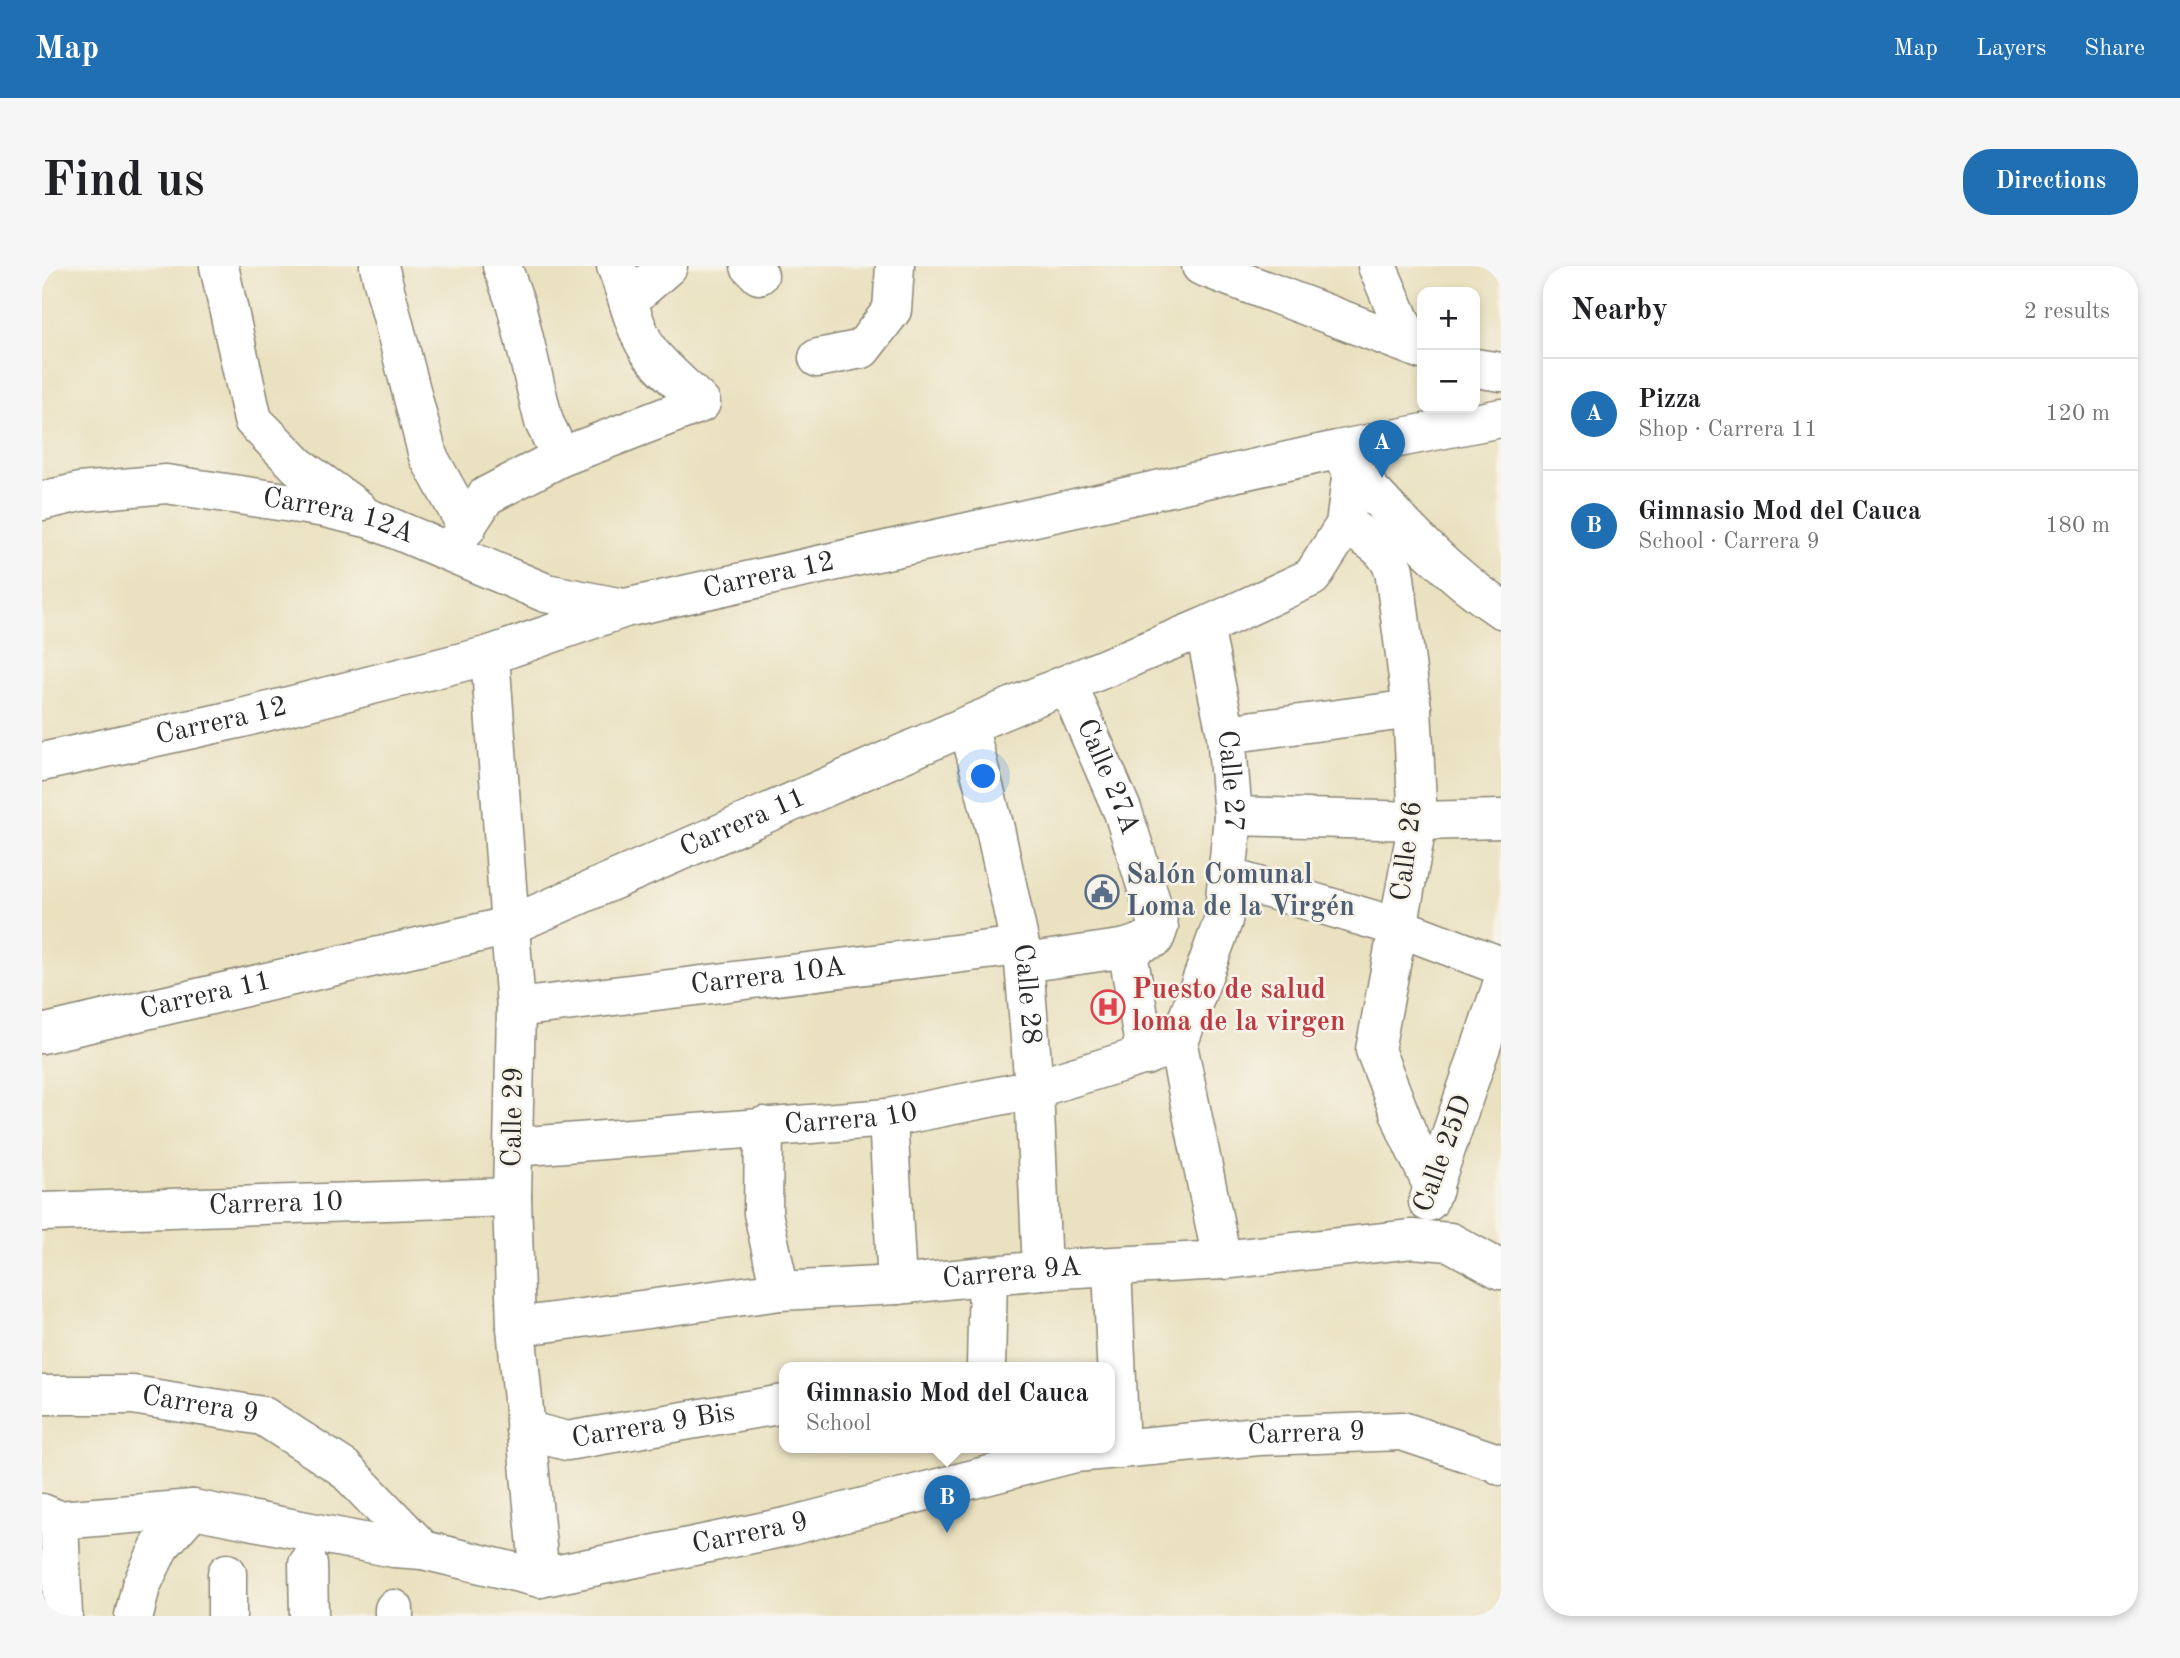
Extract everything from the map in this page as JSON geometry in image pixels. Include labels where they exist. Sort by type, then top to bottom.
[{"type":"street","points":[[219,266],[253,420],[298,466],[371,519]]},
{"type":"street","points":[[379,266],[428,456],[458,539]]},
{"type":"street","points":[[502,266],[516,305],[544,422],[561,457]]},
{"type":"street","points":[[458,539],[486,496],[561,457],[701,403],[649,351],[634,321],[623,283],[668,266]]},
{"type":"street","points":[[818,358],[862,349],[892,310],[895,266]]},
{"type":"street","points":[[1201,266],[1416,347]]},
{"type":"street","points":[[1377,266],[1416,347]]},
{"type":"street","points":[[1480,369],[1501,372]]},
{"type":"street","name":"Carrera 12","points":[[42,762],[238,719],[490,655],[625,608],[1344,460],[1501,418]]},
{"type":"street","points":[[1344,460],[1423,547],[1480,596],[1501,609]]},
{"type":"street","name":"Carrera 11","points":[[42,1034],[509,926],[968,725],[1204,627],[1312,577],[1345,525],[1344,460]]},
{"type":"street","name":"Carrera 12A","points":[[42,501],[80,492],[166,484],[325,508],[458,539],[546,593],[625,608]]},
{"type":"street","name":"Calle 26","points":[[1345,525],[1377,544],[1388,556],[1394,570],[1412,709],[1418,821],[1375,1050],[1433,1189]]},
{"type":"street","name":"Calle 27","points":[[1162,1050],[1223,921],[1233,816],[1226,734],[1204,627]]},
{"type":"street","name":"Calle 29","points":[[490,655],[516,1008],[512,1197],[516,1327],[540,1578]]},
{"type":"street","name":"Calle 27A","points":[[1068,685],[1123,812],[1159,927],[1155,938],[1127,948]]},
{"type":"street","points":[[1226,734],[1412,709]]},
{"type":"street","name":"Calle 28","points":[[968,725],[995,829],[1022,955],[1034,1088],[1042,1270]]},
{"type":"street","points":[[1233,816],[1418,821],[1501,819]]},
{"type":"street","points":[[1227,877],[1398,927],[1501,966]]},
{"type":"street","points":[[1127,948],[1162,1050],[1222,1260]]},
{"type":"street","name":"Carrera 10A","points":[[516,1008],[1022,955],[1127,948]]},
{"type":"street","name":"Calle 25D","points":[[1412,1239],[1433,1189],[1501,988]]},
{"type":"street","name":"Carrera 10","points":[[514,1147],[888,1118],[1034,1088],[1162,1050]]},
{"type":"street","points":[[888,1118],[897,1285]]},
{"type":"street","points":[[764,1126],[763,1213],[780,1291]]},
{"type":"street","name":"Carrera 10","points":[[42,1212],[512,1197]]},
{"type":"street","name":"Carrera 9A","points":[[516,1327],[780,1291],[897,1285],[1042,1270],[1222,1260],[1412,1239],[1450,1242],[1501,1270]]},
{"type":"street","points":[[1112,1267],[1120,1449]]},
{"type":"street","points":[[986,1362],[988,1275]]},
{"type":"street","name":"Carrera 9","points":[[42,1395],[133,1395],[263,1416],[344,1468],[423,1550],[540,1578],[790,1526],[1071,1453]]},
{"type":"street","name":"Carrera 9 Bis","points":[[525,1430],[567,1441],[779,1405]]},
{"type":"street","name":"Carrera 9","points":[[1115,1449],[1259,1436],[1402,1431],[1501,1466]]},
{"type":"street","points":[[134,1616],[141,1586],[160,1546],[193,1509]]},
{"type":"street","points":[[64,1616],[51,1516],[193,1509],[394,1548],[423,1550]]},
{"type":"street","points":[[308,1564],[309,1616]]},
{"type":"street","points":[[227,1573],[227,1616]]},
{"type":"place","name":"Pizza","points":[[1382,478]]},
{"type":"place","name":"Salón Comunal Loma de la Virgén","points":[[1102,892]]},
{"type":"place","name":"Puesto de salud loma de la virgen","points":[[1108,1007]]},
{"type":"place","name":"Gimnasio Mod del Cauca","points":[[947,1533]]}]
